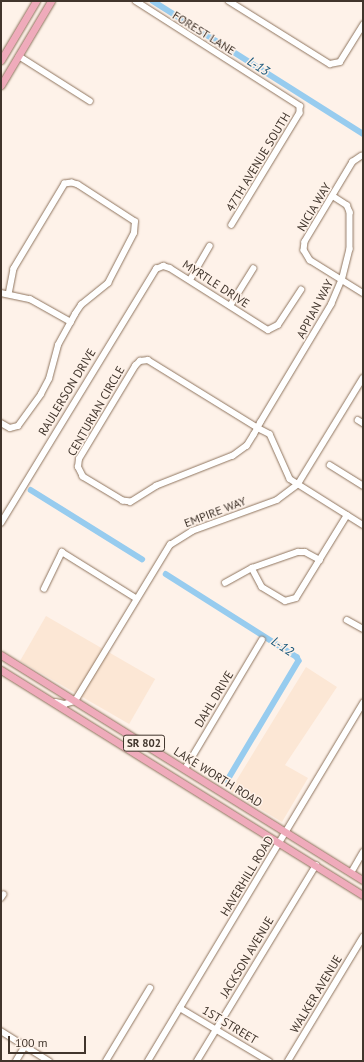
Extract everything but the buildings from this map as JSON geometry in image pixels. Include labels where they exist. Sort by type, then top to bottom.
[{"type":"main road","points":[[1,60],[36,1]]},
{"type":"main road","points":[[1,86],[52,1]]},
{"type":"main road","name":"LAKE WORTH ROAD","points":[[1,655],[363,880]]},
{"type":"main road","name":"LAKE WORTH ROAD","points":[[1,670],[363,895]]},
{"type":"street","name":"FOREST LANE","points":[[136,1],[300,106],[301,110]]},
{"type":"street","points":[[229,1],[330,64],[340,62],[363,25]]},
{"type":"street","points":[[19,56],[90,101]]},
{"type":"street","name":"47TH AVENUE SOUTH","points":[[232,225],[301,110]]},
{"type":"street","name":"NICIA WAY","points":[[362,156],[353,162],[305,242],[304,250],[310,260],[363,293]]},
{"type":"street","points":[[1,423],[10,428],[18,426],[41,394],[50,379],[58,345],[71,322],[81,305],[108,283],[136,228],[130,218],[78,185],[69,183],[63,187],[14,270],[9,294]]},
{"type":"street","name":"APPIAN WAY","points":[[258,428],[332,304],[342,280],[350,248],[350,212],[347,205],[333,196]]},
{"type":"street","points":[[190,280],[210,246]]},
{"type":"street","name":"MYRTLE DRIVE","points":[[152,272],[159,267],[167,266],[268,330],[278,325],[300,290]]},
{"type":"street","points":[[230,306],[253,270]]},
{"type":"street","name":"RAULERSON DRIVE","points":[[1,523],[152,272]]},
{"type":"street","points":[[1,293],[30,299],[71,322]]},
{"type":"street","name":"CENTURIAN CIRCLE","points":[[144,360],[152,362],[258,428],[246,446],[237,455],[169,480],[131,502],[123,501],[83,477],[78,467],[79,459],[135,366],[144,360]]},
{"type":"street","name":"EMPIRE WAY","points":[[75,701],[162,555],[177,540],[192,531],[277,500],[298,484],[363,378]]},
{"type":"street","points":[[258,428],[272,437],[285,473],[298,484],[363,525]]},
{"type":"street","points":[[330,465],[363,486]]},
{"type":"street","points":[[252,568],[262,587],[289,601],[299,595],[347,515]]},
{"type":"street","points":[[44,589],[62,552],[136,598]]},
{"type":"street","points":[[225,583],[252,568],[298,552],[305,552],[320,560]]},
{"type":"street","points":[[348,620],[363,629]]},
{"type":"street","name":"DAHL DRIVE","points":[[185,769],[262,640]]},
{"type":"street","points":[[51,701],[65,704],[75,701]]},
{"type":"street","name":"HAVERHILL ROAD","points":[[148,1061],[286,833],[363,702]]},
{"type":"street","points":[[351,872],[363,852]]},
{"type":"street","name":"JACKSON AVENUE","points":[[197,1061],[316,865]]},
{"type":"street","name":"WALKER AVENUE","points":[[288,1061],[363,937]]},
{"type":"street","points":[[106,1061],[150,988]]},
{"type":"street","name":"1ST STREET","points":[[180,1008],[269,1061]]},
{"type":"street","points":[[1,1031],[49,1061]]},
{"type":"street","points":[[16,1061],[25,1046]]},
{"type":"shaded area","points":[[46,616],[155,679],[129,724],[20,661]]},
{"type":"shaded area","points":[[306,667],[337,687],[285,765],[308,778],[282,822],[230,791]]},
{"type":"waterway","name":"L-13","points":[[153,1],[363,134]]},
{"type":"waterway","name":"L-12","points":[[31,490],[142,559]]},
{"type":"waterway","name":"L-12","points":[[166,574],[297,657],[299,661],[228,780]]}]
